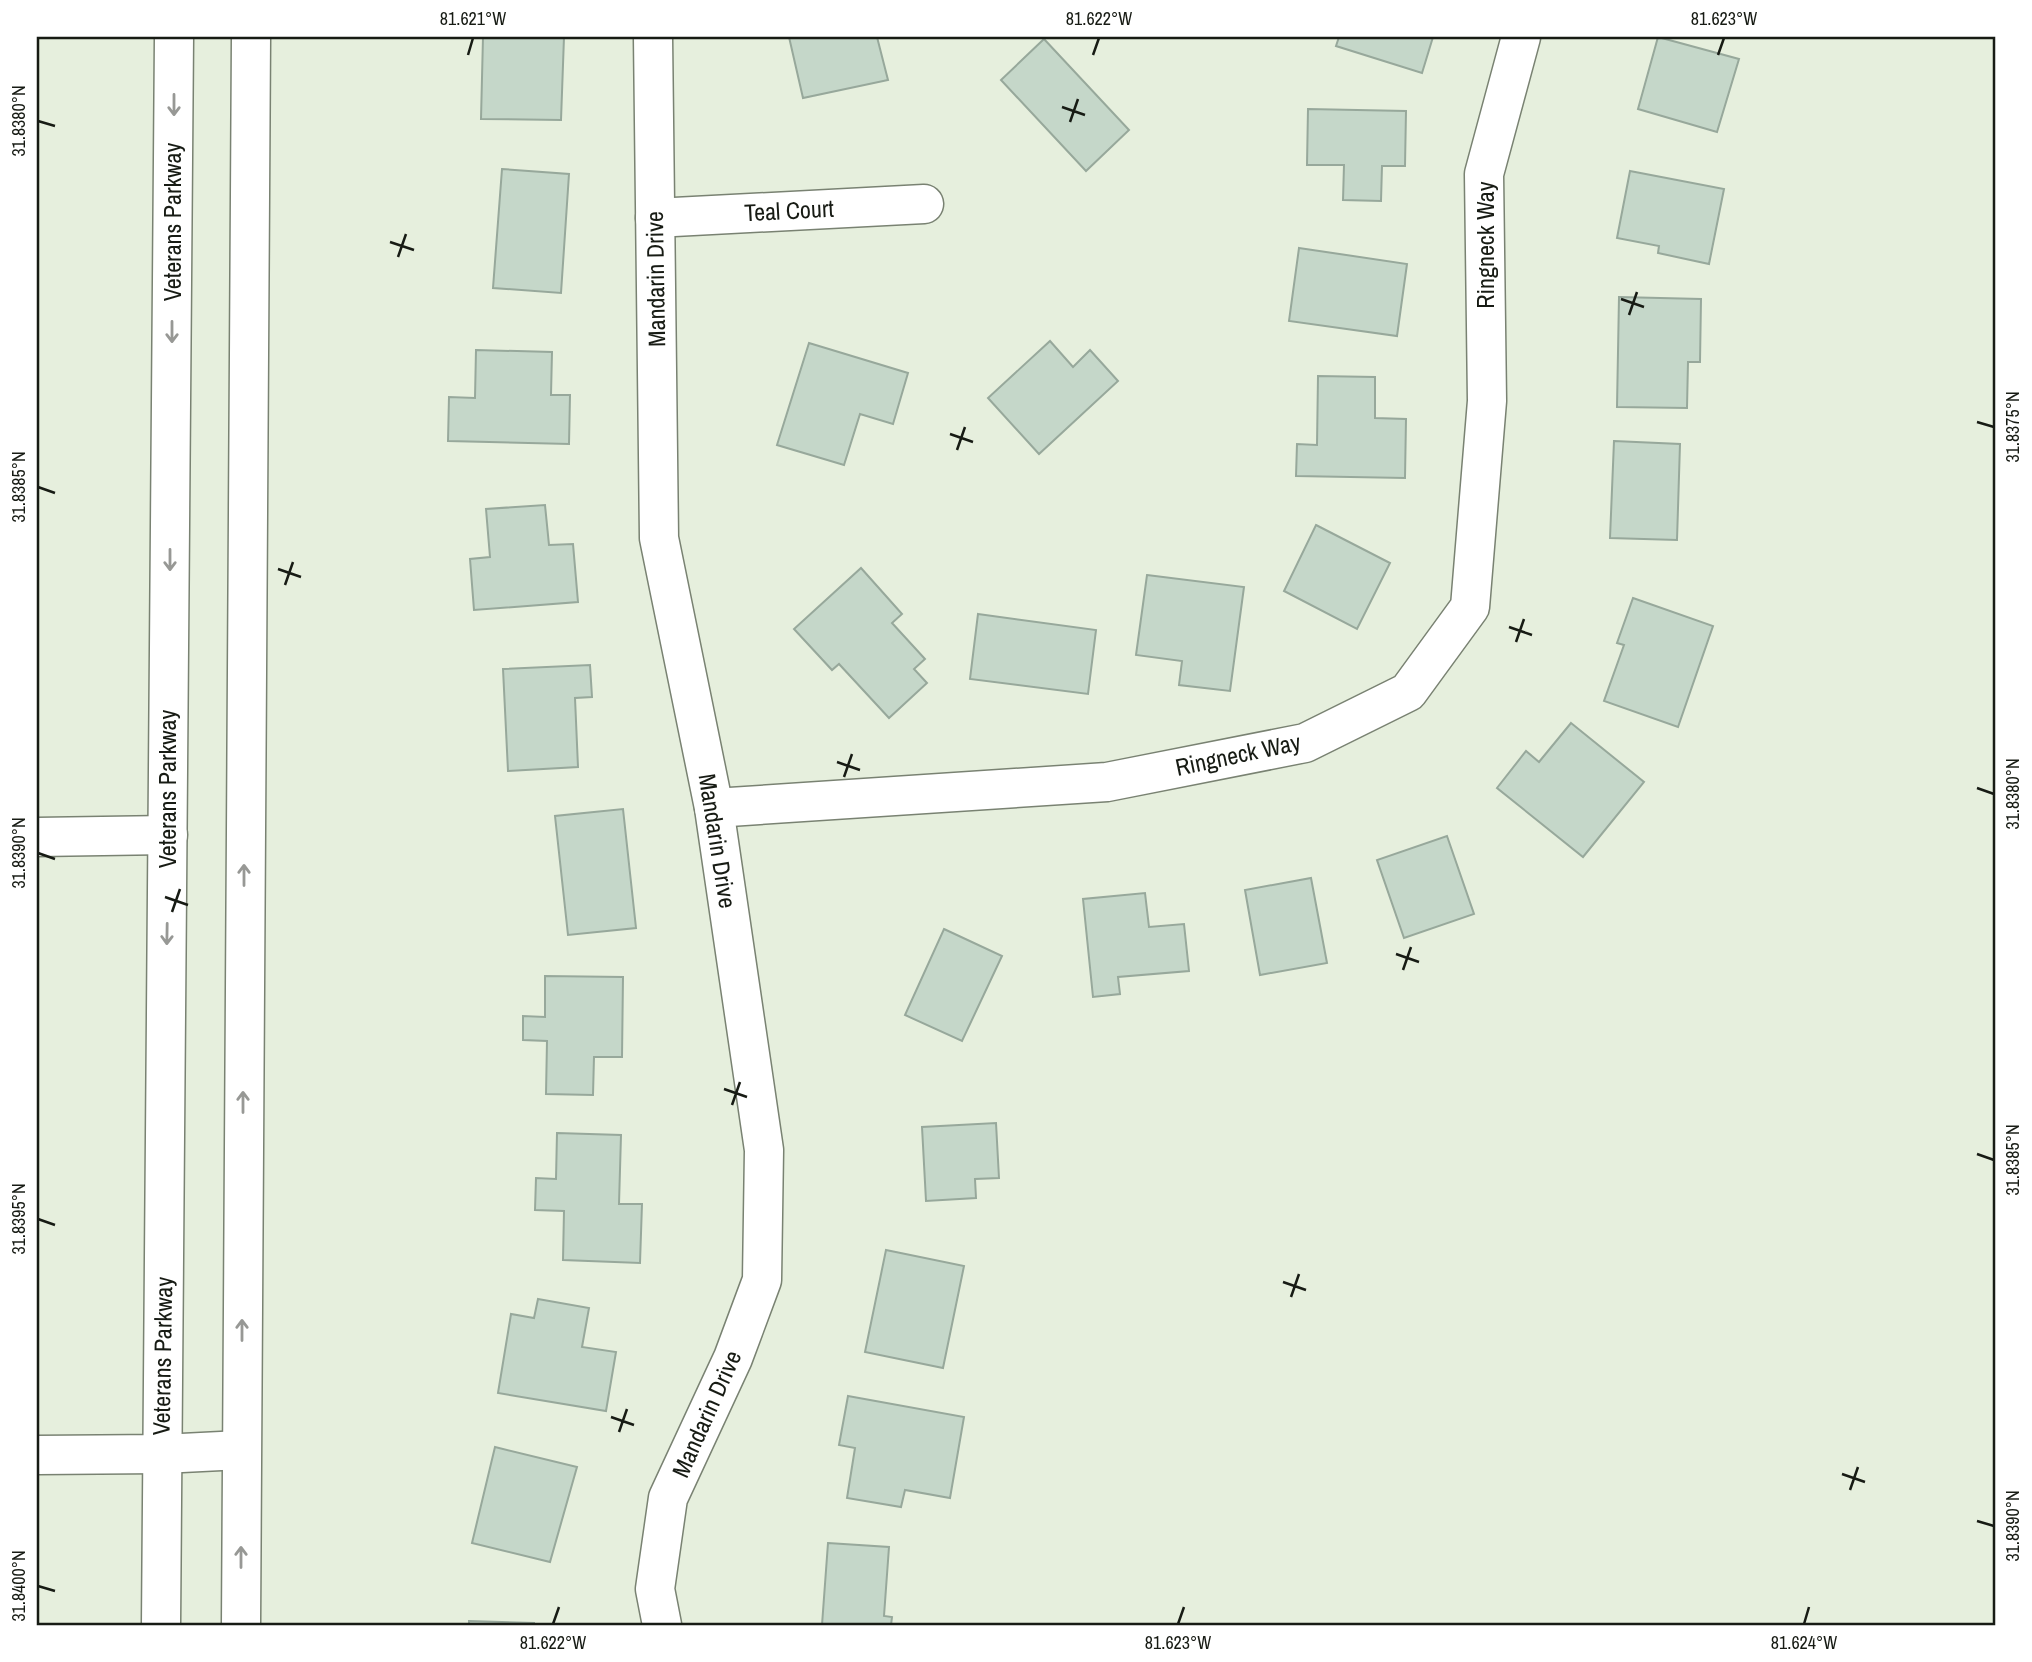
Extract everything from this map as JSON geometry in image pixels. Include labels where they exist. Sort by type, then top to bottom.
[{"type":"street","name":"Veterans Parkway","points":[[161,1625],[174,37]]},
{"type":"street","points":[[241,1625],[251,37]]},
{"type":"street","name":"Mandarin Drive","points":[[653,37],[659,538],[714,808],[764,1150],[762,1280],[733,1358],[668,1498],[655,1588],[662,1625]]},
{"type":"street","name":"Ringneck Way","points":[[714,808],[1107,782],[1305,743],[1408,692],[1470,607],[1487,401],[1484,174],[1521,37]]},
{"type":"street","name":"Teal Court","points":[[655,218],[924,204]]},
{"type":"street","points":[[37,837],[168,835]]},
{"type":"street","points":[[37,1455],[241,1450]]},
{"type":"building","points":[[483,37],[564,37],[561,120],[481,119]]},
{"type":"building","points":[[789,37],[877,37],[888,80],[803,98]]},
{"type":"building","points":[[1339,37],[1433,37],[1422,73],[1336,46]]},
{"type":"building","points":[[1658,37],[1739,59],[1717,132],[1638,109]]},
{"type":"building","points":[[1044,39],[1129,130],[1086,171],[1001,80]]},
{"type":"building","points":[[1308,109],[1406,111],[1405,166],[1382,166],[1381,201],[1343,200],[1344,165],[1307,165]]},
{"type":"building","points":[[502,169],[569,174],[561,293],[493,288]]},
{"type":"building","points":[[1630,171],[1724,189],[1709,264],[1658,253],[1659,246],[1617,238]]},
{"type":"building","points":[[1299,248],[1407,264],[1397,336],[1289,321]]},
{"type":"building","points":[[1619,297],[1701,299],[1700,362],[1688,362],[1687,408],[1617,407]]},
{"type":"building","points":[[1050,341],[1073,367],[1090,350],[1118,381],[1039,454],[988,398]]},
{"type":"building","points":[[809,343],[908,373],[893,424],[860,414],[844,465],[777,445]]},
{"type":"building","points":[[476,350],[552,352],[551,395],[570,395],[569,444],[448,441],[449,397],[475,398]]},
{"type":"building","points":[[1318,376],[1375,377],[1375,418],[1406,419],[1405,478],[1296,476],[1297,444],[1317,445]]},
{"type":"building","points":[[1614,441],[1680,444],[1677,540],[1610,538]]},
{"type":"building","points":[[545,505],[549,545],[573,544],[578,602],[474,610],[470,559],[490,557],[486,509]]},
{"type":"building","points":[[1316,525],[1390,563],[1357,629],[1284,591]]},
{"type":"building","points":[[861,568],[902,614],[892,623],[925,659],[914,669],[927,683],[889,718],[839,664],[832,670],[794,629]]},
{"type":"building","points":[[1147,575],[1244,587],[1230,691],[1179,685],[1182,661],[1136,655]]},
{"type":"building","points":[[1633,598],[1713,626],[1678,727],[1604,701],[1624,645],[1617,643]]},
{"type":"building","points":[[978,614],[1096,630],[1088,694],[970,679]]},
{"type":"building","points":[[590,665],[592,697],[575,698],[578,767],[508,771],[503,669]]},
{"type":"building","points":[[1571,723],[1644,782],[1583,857],[1497,788],[1526,751],[1539,762]]},
{"type":"building","points":[[623,809],[636,928],[568,935],[555,816]]},
{"type":"building","points":[[1447,836],[1474,914],[1404,938],[1377,860]]},
{"type":"building","points":[[1311,878],[1327,963],[1260,975],[1245,890]]},
{"type":"building","points":[[1145,893],[1149,927],[1184,924],[1189,971],[1118,977],[1120,994],[1093,997],[1083,899]]},
{"type":"building","points":[[944,929],[1002,956],[962,1041],[905,1015]]},
{"type":"building","points":[[545,976],[623,977],[622,1057],[594,1057],[593,1095],[546,1094],[547,1041],[523,1040],[523,1016],[545,1017]]},
{"type":"building","points":[[996,1123],[999,1178],[975,1179],[976,1198],[926,1201],[922,1127]]},
{"type":"building","points":[[557,1133],[621,1135],[619,1204],[642,1204],[640,1263],[563,1260],[564,1211],[535,1210],[536,1178],[556,1179]]},
{"type":"building","points":[[886,1250],[964,1266],[943,1368],[865,1352]]},
{"type":"building","points":[[538,1299],[589,1308],[582,1347],[616,1352],[606,1411],[498,1393],[511,1314],[534,1318]]},
{"type":"building","points":[[848,1396],[964,1417],[950,1498],[905,1490],[901,1507],[847,1498],[855,1448],[839,1445]]},
{"type":"building","points":[[495,1447],[577,1467],[550,1562],[472,1543]]},
{"type":"building","points":[[828,1543],[889,1547],[884,1616],[892,1617],[891,1625],[822,1625]]},
{"type":"building","points":[[469,1621],[534,1623],[534,1625],[469,1625]]}]
